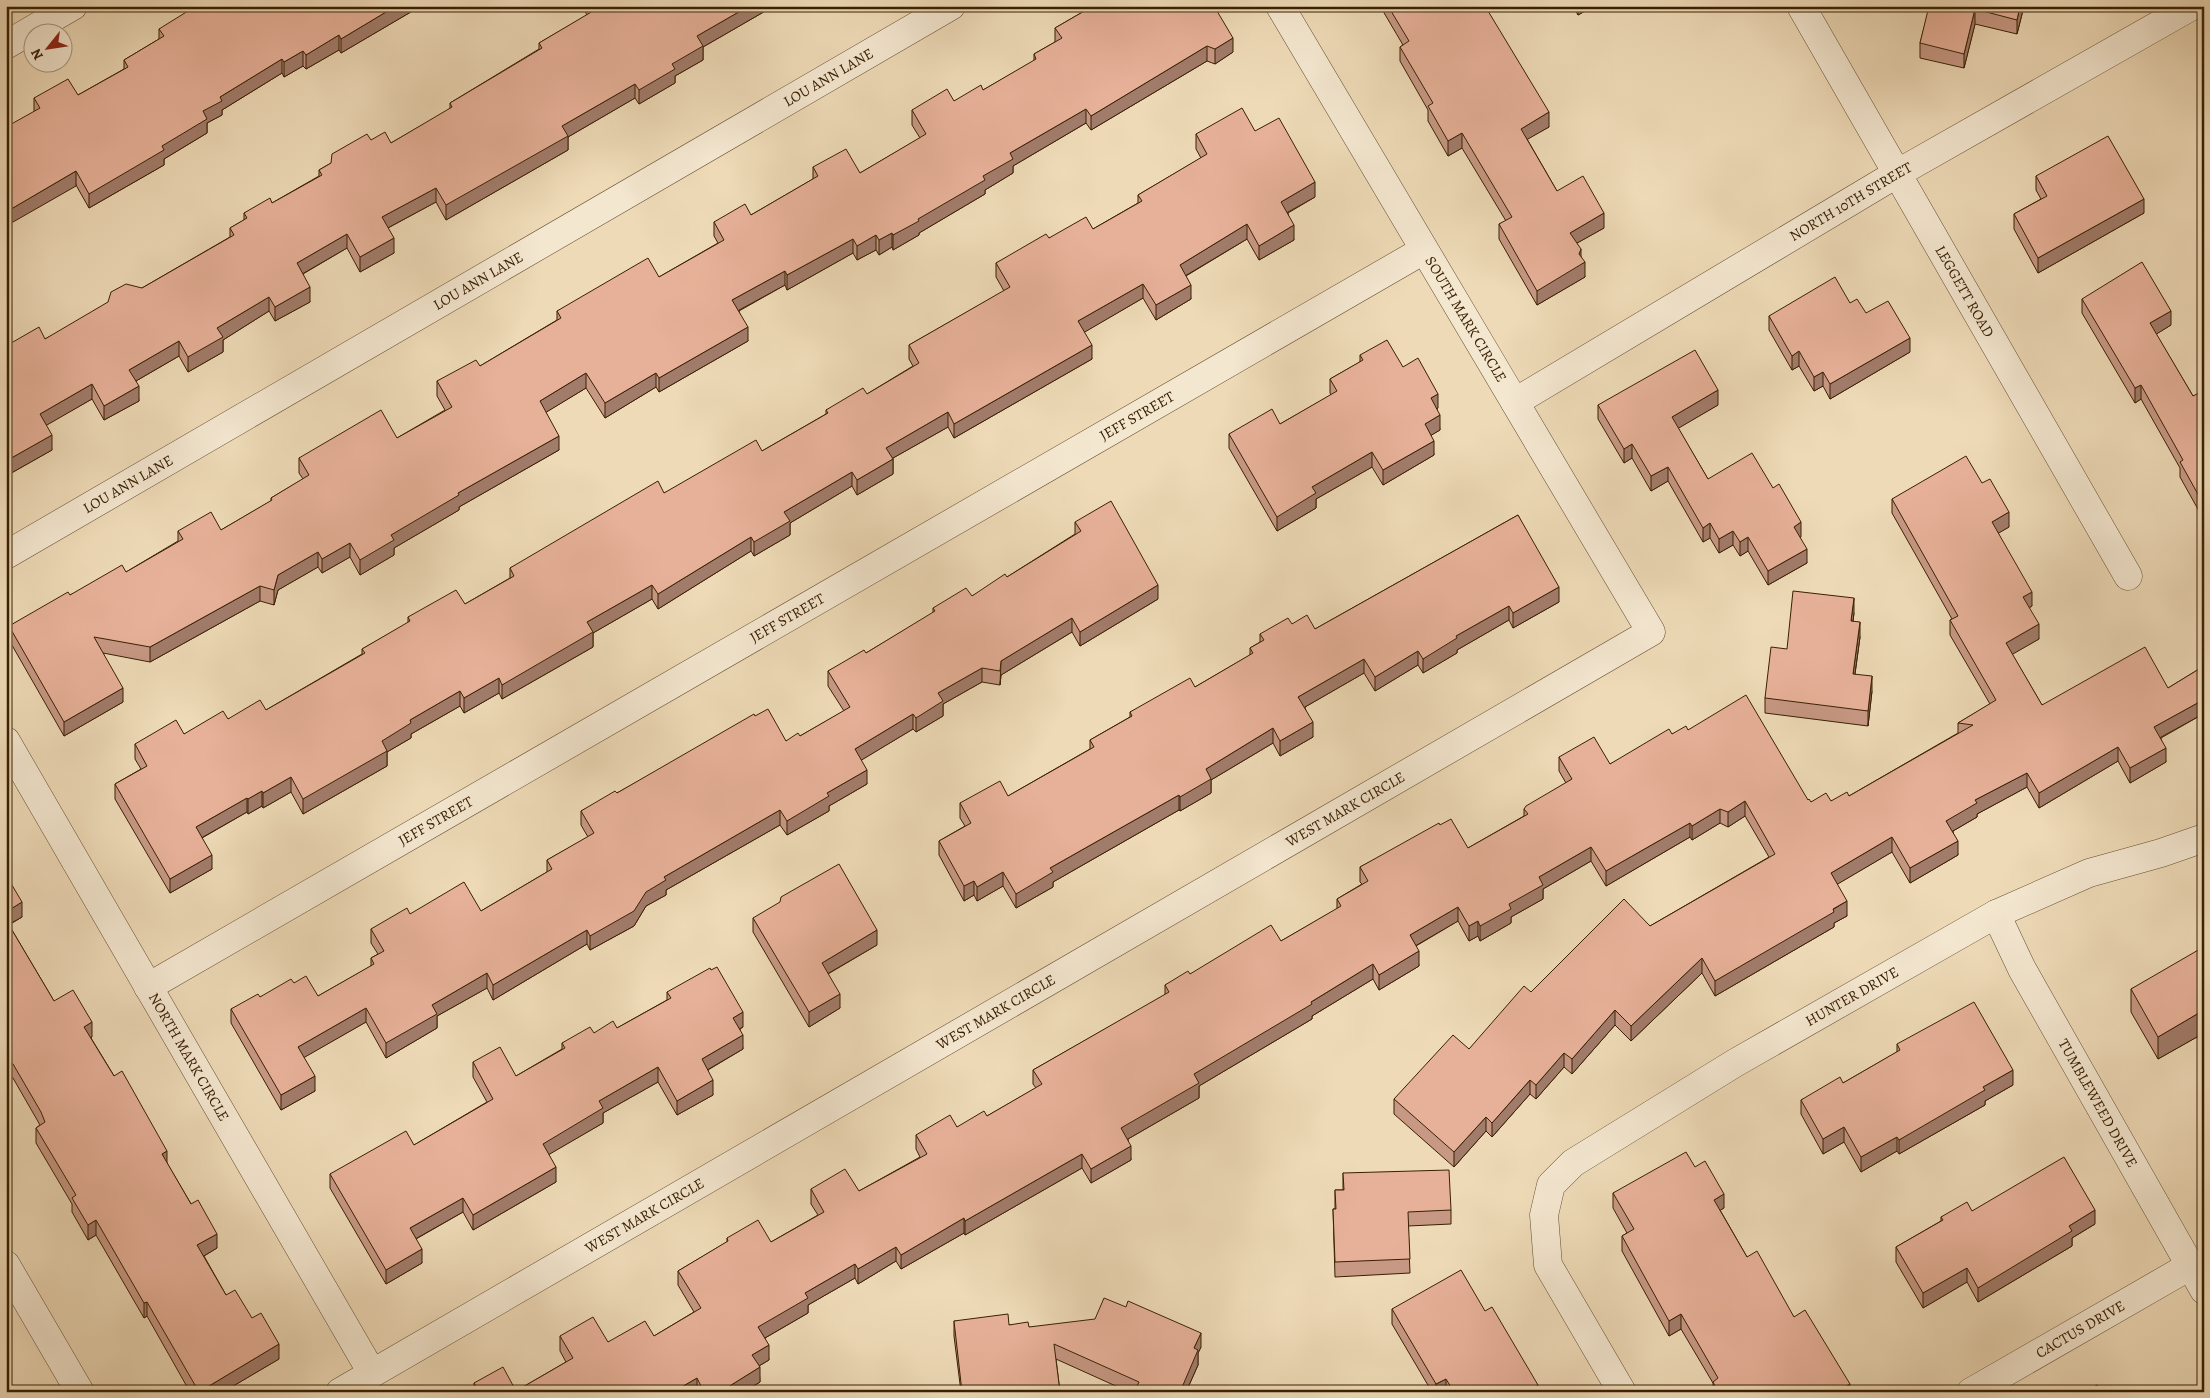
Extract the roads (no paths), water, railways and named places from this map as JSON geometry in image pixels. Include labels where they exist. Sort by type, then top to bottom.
[{"type":"street","points":[[6,45],[73,6]]},
{"type":"street","name":"LOU ANN LANE","points":[[6,555],[951,6]]},
{"type":"street","name":"SOUTH MARK CIRCLE","points":[[1280,6],[1651,632]]},
{"type":"street","name":"LEGGETT ROAD","points":[[1801,6],[2128,576]]},
{"type":"street","name":"NORTH 10TH STREET","points":[[1515,402],[1898,173],[2192,6]]},
{"type":"street","name":"JEFF STREET","points":[[148,987],[1424,250]]},
{"type":"street","name":"WEST MARK CIRCLE","points":[[340,1392],[1651,632]]},
{"type":"street","name":"NORTH MARK CIRCLE","points":[[6,742],[372,1374]]},
{"type":"street","name":"HUNTER DRIVE","points":[[1622,1392],[1548,1266],[1544,1215],[1551,1185],[1573,1163],[1735,1063],[1996,914],[2089,873],[2161,853],[2204,838]]},
{"type":"street","name":"TUMBLEWEED DRIVE","points":[[1996,914],[2022,969],[2204,1290]]},
{"type":"street","points":[[6,1265],[80,1392]]},
{"type":"street","name":"CACTUS DRIVE","points":[[1971,1392],[2190,1266]]}]
